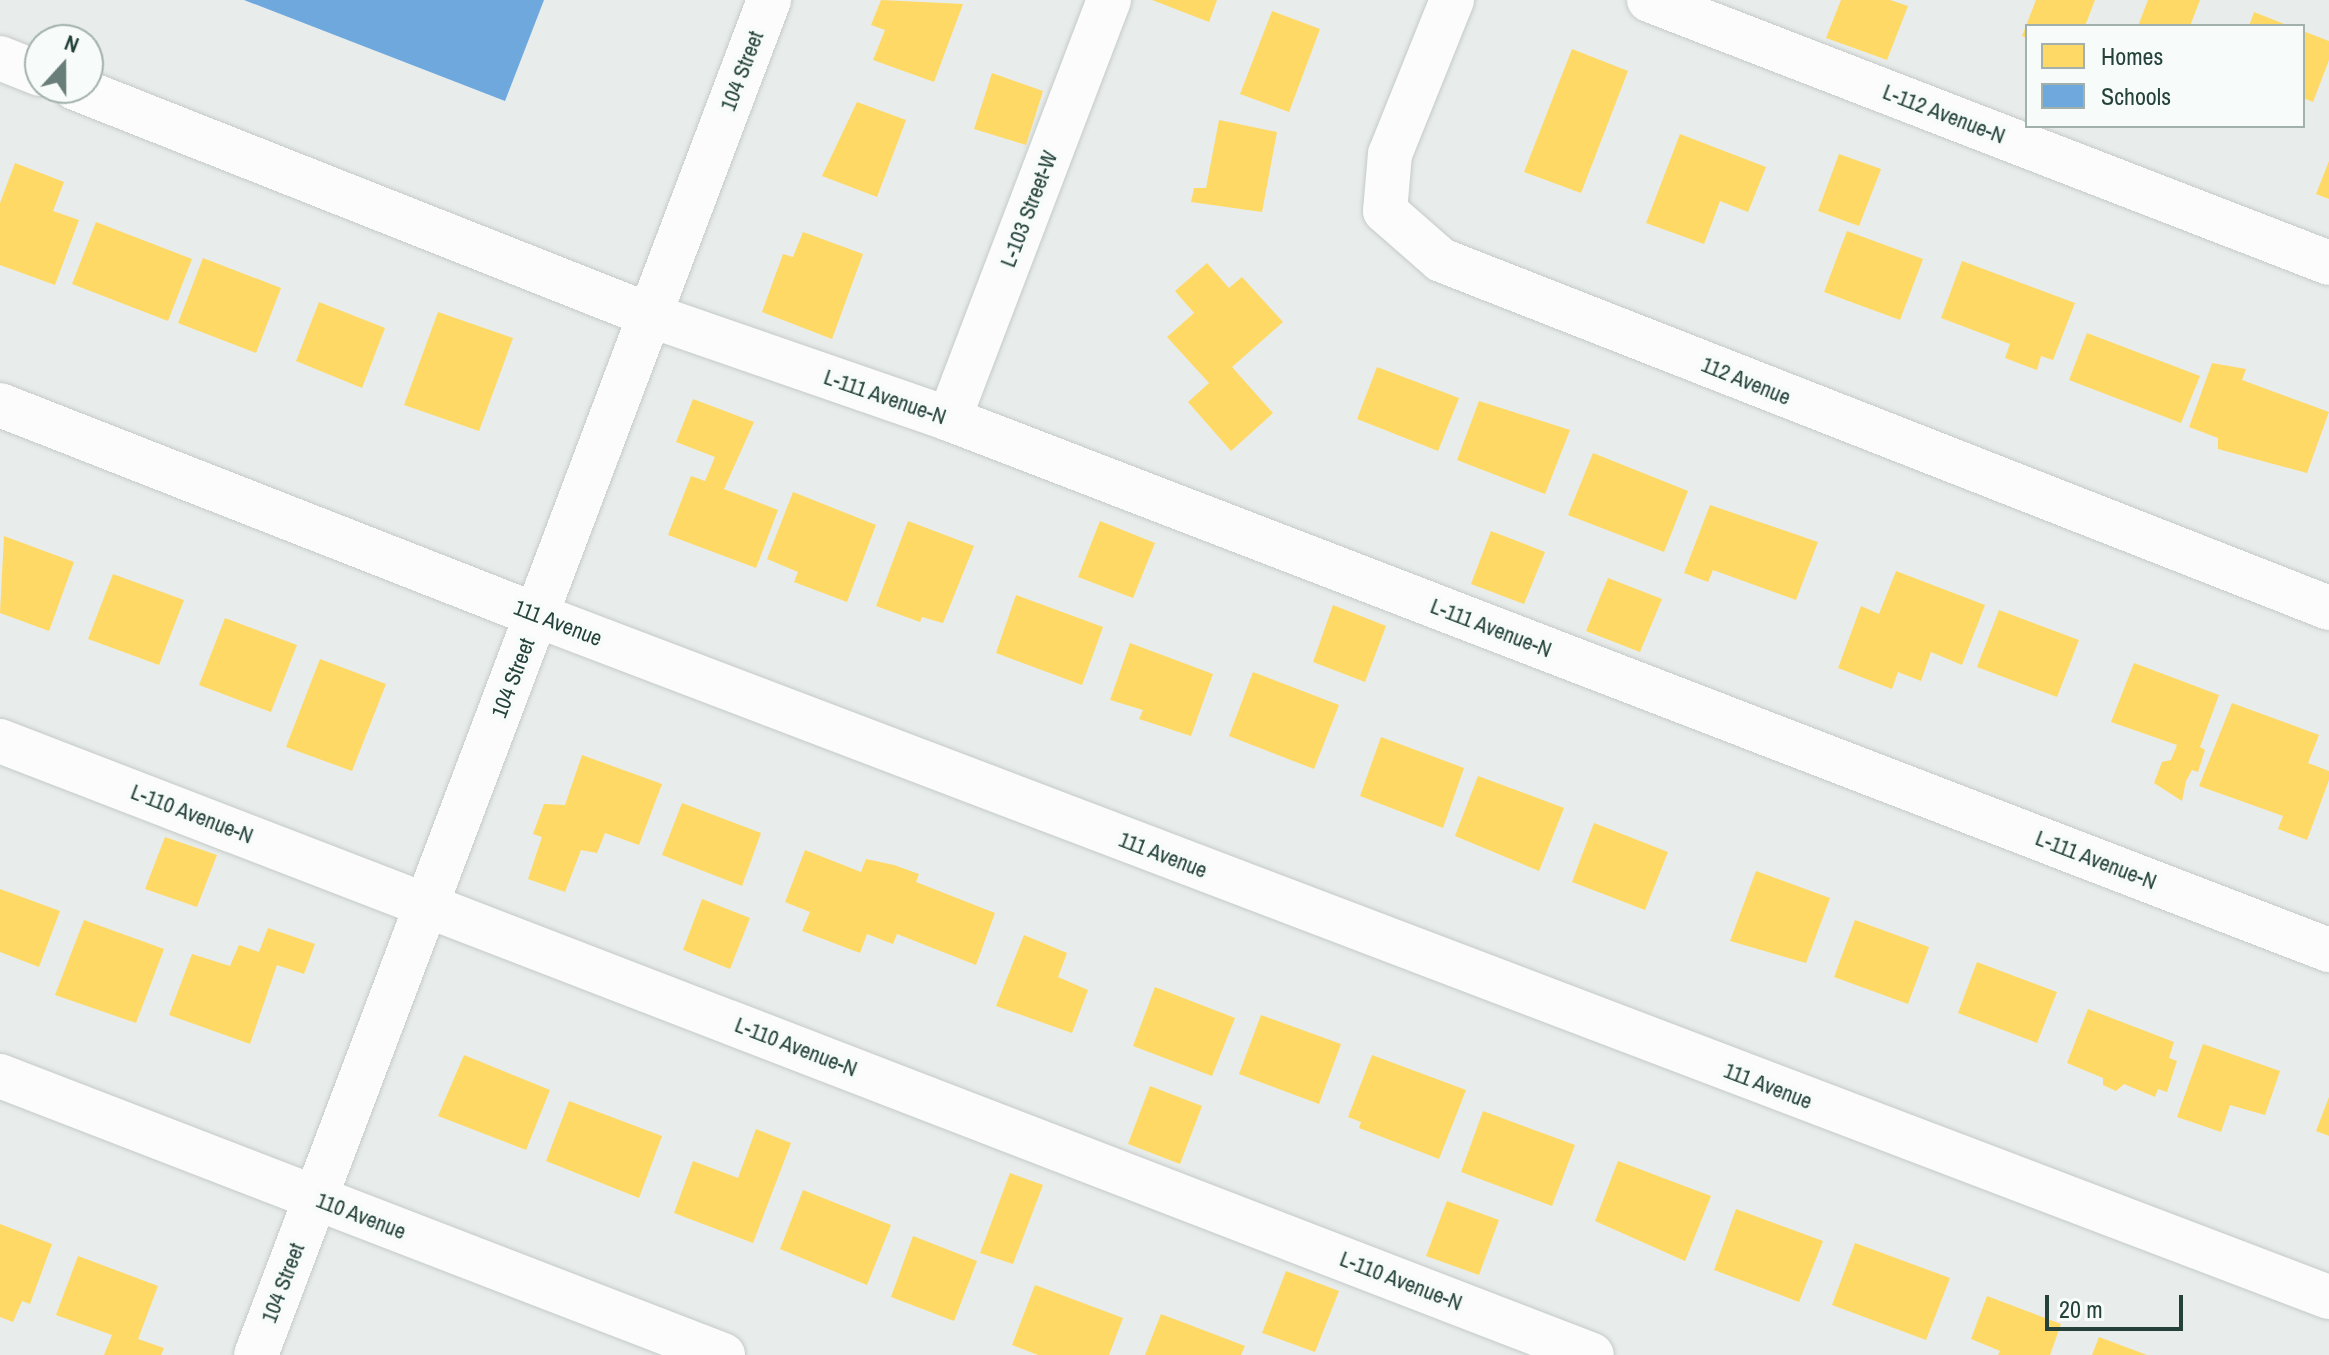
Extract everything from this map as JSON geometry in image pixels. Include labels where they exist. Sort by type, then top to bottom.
[{"type":"street","name":"104 Street","points":[[256,1355],[769,0]]},
{"type":"street","name":"L-103 Street-W","points":[[949,419],[1109,0]]},
{"type":"street","name":"112 Avenue","points":[[1452,0],[1390,154],[1385,211],[1441,260],[2329,608]]},
{"type":"street","name":"L-112 Avenue-N","points":[[1649,0],[2329,263]]},
{"type":"street","points":[[0,58],[24,68]]},
{"type":"street","name":"L-111 Avenue-N","points":[[104,99],[649,315],[949,419],[2329,950]]},
{"type":"street","name":"111 Avenue","points":[[0,405],[536,615],[2329,1297]]},
{"type":"street","name":"L-110 Avenue-N","points":[[0,741],[1592,1355]]},
{"type":"street","name":"110 Avenue","points":[[0,1076],[723,1355]]},
{"type":"building: Homes","points":[[881,0],[963,4],[934,82],[873,60],[885,30],[871,25]]},
{"type":"building: Homes","points":[[1152,0],[1217,0],[1209,22]]},
{"type":"building: Homes","points":[[1841,0],[1890,0],[1908,6],[1887,60],[1826,38]]},
{"type":"building: Homes","points":[[2036,0],[2095,0],[2086,24],[2027,24]]},
{"type":"building: Homes","points":[[2148,0],[2200,0],[2191,24],[2139,24]]},
{"type":"building: Homes","points":[[1272,11],[1320,29],[1289,112],[1240,94]]},
{"type":"building: Homes","points":[[2254,12],[2284,24],[2250,24]]},
{"type":"building: Homes","points":[[2305,32],[2329,41],[2329,60],[2313,102],[2305,99]]},
{"type":"building: Homes","points":[[1572,49],[1628,71],[1581,193],[1524,172]]},
{"type":"building: Homes","points":[[992,73],[1043,91],[1026,145],[974,129]]},
{"type":"building: Homes","points":[[857,102],[906,120],[877,197],[822,176]]},
{"type":"building: Homes","points":[[1219,120],[1277,132],[1262,212],[1191,202],[1194,188],[1206,188]]},
{"type":"building: Homes","points":[[1680,134],[1766,167],[1748,212],[1720,201],[1704,244],[1646,223]]},
{"type":"building: Homes","points":[[1839,154],[1881,169],[1859,226],[1818,211]]},
{"type":"building: Homes","points":[[2329,161],[2329,199],[2316,194]]},
{"type":"building: Homes","points":[[15,163],[64,182],[53,211],[79,220],[55,285],[0,265],[0,203]]},
{"type":"building: Homes","points":[[96,222],[192,259],[168,321],[72,284]]},
{"type":"building: Homes","points":[[1847,231],[1923,259],[1900,320],[1824,292]]},
{"type":"building: Homes","points":[[803,232],[863,254],[832,339],[762,312],[783,254],[793,257]]},
{"type":"building: Homes","points":[[203,258],[281,288],[256,353],[178,323]]},
{"type":"building: Homes","points":[[1962,261],[2075,303],[2053,360],[2041,356],[2037,370],[2005,358],[2010,344],[1941,318]]},
{"type":"building: Homes","points":[[1207,263],[1229,288],[1242,277],[1283,322],[1232,367],[1273,413],[1231,451],[1188,402],[1209,383],[1167,337],[1194,313],[1175,291]]},
{"type":"building: Homes","points":[[319,302],[385,328],[362,388],[296,361]]},
{"type":"building: Homes","points":[[438,312],[513,338],[479,431],[404,405]]},
{"type":"building: Homes","points":[[2087,333],[2200,376],[2181,423],[2069,380]]},
{"type":"building: Homes","points":[[2212,363],[2246,369],[2242,380],[2329,412],[2307,473],[2218,449],[2218,438],[2189,427]]},
{"type":"building: Homes","points":[[1377,367],[1459,398],[1438,451],[1357,419]]},
{"type":"building: Homes","points":[[693,399],[754,422],[724,489],[778,510],[756,568],[668,535],[691,476],[705,481],[715,457],[676,442]]},
{"type":"building: Homes","points":[[1479,401],[1570,430],[1545,494],[1457,460]]},
{"type":"building: Homes","points":[[1593,453],[1688,491],[1664,552],[1568,515]]},
{"type":"building: Homes","points":[[793,492],[876,525],[847,602],[794,582],[798,572],[767,559]]},
{"type":"building: Homes","points":[[1710,505],[1818,542],[1796,600],[1713,570],[1708,582],[1684,573]]},
{"type":"building: Homes","points":[[908,521],[974,546],[943,623],[922,617],[920,622],[876,606]]},
{"type":"building: Homes","points":[[1100,521],[1155,543],[1133,598],[1078,577]]},
{"type":"building: Homes","points":[[1491,531],[1545,552],[1524,604],[1471,584]]},
{"type":"building: Homes","points":[[4,536],[74,562],[49,631],[0,613]]},
{"type":"building: Homes","points":[[1896,571],[1985,605],[1962,665],[1931,652],[1921,681],[1898,672],[1892,689],[1838,668],[1861,606],[1879,614]]},
{"type":"building: Homes","points":[[113,574],[184,600],[159,665],[88,639]]},
{"type":"building: Homes","points":[[1608,578],[1662,599],[1640,652],[1586,631]]},
{"type":"building: Homes","points":[[1016,595],[1103,627],[1082,685],[996,653]]},
{"type":"building: Homes","points":[[1333,605],[1386,626],[1365,682],[1313,662]]},
{"type":"building: Homes","points":[[1999,610],[2079,640],[2057,697],[1977,667]]},
{"type":"building: Homes","points":[[225,618],[297,645],[271,712],[199,685]]},
{"type":"building: Homes","points":[[1130,643],[1213,674],[1191,736],[1139,719],[1143,710],[1110,700]]},
{"type":"building: Homes","points":[[320,659],[386,684],[352,771],[286,747]]},
{"type":"building: Homes","points":[[2134,663],[2219,695],[2200,747],[2205,750],[2198,772],[2192,770],[2182,801],[2154,783],[2162,762],[2171,760],[2177,745],[2111,722]]},
{"type":"building: Homes","points":[[1253,672],[1339,705],[1314,769],[1229,736]]},
{"type":"building: Homes","points":[[2232,703],[2319,735],[2308,763],[2329,771],[2329,780],[2307,840],[2278,829],[2283,816],[2199,786]]},
{"type":"building: Homes","points":[[1381,737],[1464,768],[1443,828],[1360,796]]},
{"type":"building: Homes","points":[[582,755],[662,784],[639,845],[605,833],[597,853],[581,850],[565,892],[528,879],[542,837],[533,834],[544,804],[565,805]]},
{"type":"building: Homes","points":[[1478,776],[1564,808],[1539,871],[1455,836]]},
{"type":"building: Homes","points":[[682,803],[761,833],[742,886],[662,855]]},
{"type":"building: Homes","points":[[1594,823],[1668,852],[1645,910],[1572,882]]},
{"type":"building: Homes","points":[[165,837],[217,855],[197,907],[145,889]]},
{"type":"building: Homes","points":[[805,850],[861,872],[866,859],[894,865],[919,874],[916,882],[995,913],[976,965],[897,934],[893,944],[867,934],[860,953],[802,931],[810,912],[785,902]]},
{"type":"building: Homes","points":[[1756,871],[1830,898],[1806,963],[1730,941]]},
{"type":"building: Homes","points":[[0,889],[60,911],[39,967],[0,952]]},
{"type":"building: Homes","points":[[702,899],[750,918],[730,969],[683,950]]},
{"type":"building: Homes","points":[[84,920],[164,949],[136,1023],[55,995]]},
{"type":"building: Homes","points":[[1855,920],[1929,947],[1908,1004],[1834,977]]},
{"type":"building: Homes","points":[[268,928],[315,944],[304,974],[277,965],[250,1044],[169,1015],[192,954],[230,966],[239,945],[259,952]]},
{"type":"building: Homes","points":[[1024,935],[1067,953],[1058,977],[1088,990],[1072,1033],[996,1006]]},
{"type":"building: Homes","points":[[1977,962],[2057,992],[2037,1043],[1958,1013]]},
{"type":"building: Homes","points":[[1155,987],[1235,1018],[1212,1076],[1133,1046]]},
{"type":"building: Homes","points":[[2088,1009],[2174,1042],[2169,1058],[2177,1061],[2167,1092],[2158,1089],[2155,1097],[2124,1084],[2116,1091],[2103,1085],[2103,1078],[2067,1063]]},
{"type":"building: Homes","points":[[1261,1015],[1341,1044],[1319,1104],[1239,1074]]},
{"type":"building: Homes","points":[[2203,1044],[2280,1071],[2265,1115],[2230,1105],[2221,1132],[2177,1117]]},
{"type":"building: Homes","points":[[464,1055],[550,1090],[526,1150],[438,1116]]},
{"type":"building: Homes","points":[[1372,1055],[1466,1090],[1439,1159],[1359,1128],[1361,1122],[1348,1117]]},
{"type":"building: Homes","points":[[1150,1086],[1202,1106],[1180,1164],[1128,1144]]},
{"type":"building: Homes","points":[[2329,1097],[2329,1136],[2316,1131]]},
{"type":"building: Homes","points":[[569,1101],[662,1136],[639,1198],[546,1161]]},
{"type":"building: Homes","points":[[1483,1111],[1575,1145],[1552,1206],[1461,1172]]},
{"type":"building: Homes","points":[[756,1129],[791,1143],[753,1243],[674,1213],[693,1161],[738,1178]]},
{"type":"building: Homes","points":[[1618,1161],[1711,1196],[1685,1261],[1595,1221]]},
{"type":"building: Homes","points":[[1010,1173],[1043,1185],[1013,1264],[980,1253]]},
{"type":"building: Homes","points":[[803,1190],[891,1225],[867,1285],[780,1249]]},
{"type":"building: Homes","points":[[1447,1201],[1499,1220],[1479,1275],[1426,1256]]},
{"type":"building: Homes","points":[[1736,1209],[1823,1241],[1799,1302],[1714,1270]]},
{"type":"building: Homes","points":[[0,1224],[52,1244],[30,1304],[22,1301],[13,1322],[0,1317]]},
{"type":"building: Homes","points":[[913,1236],[977,1261],[954,1321],[891,1297]]},
{"type":"building: Homes","points":[[1855,1243],[1950,1278],[1926,1340],[1832,1305]]},
{"type":"building: Homes","points":[[78,1256],[158,1286],[138,1339],[164,1348],[161,1355],[104,1355],[112,1335],[56,1315]]},
{"type":"building: Homes","points":[[1286,1271],[1339,1291],[1315,1352],[1262,1333]]},
{"type":"building: Homes","points":[[1035,1285],[1123,1318],[1109,1355],[1038,1355],[1012,1345]]},
{"type":"building: Homes","points":[[1987,1296],[2061,1324],[2050,1355],[1998,1355],[2000,1351],[1971,1339]]},
{"type":"building: Homes","points":[[1161,1314],[1245,1346],[1241,1355],[1145,1355]]},
{"type":"building: Homes","points":[[2099,1337],[2147,1355],[2092,1355]]},
{"type":"building: Schools","points":[[244,0],[544,0],[505,101]]}]
